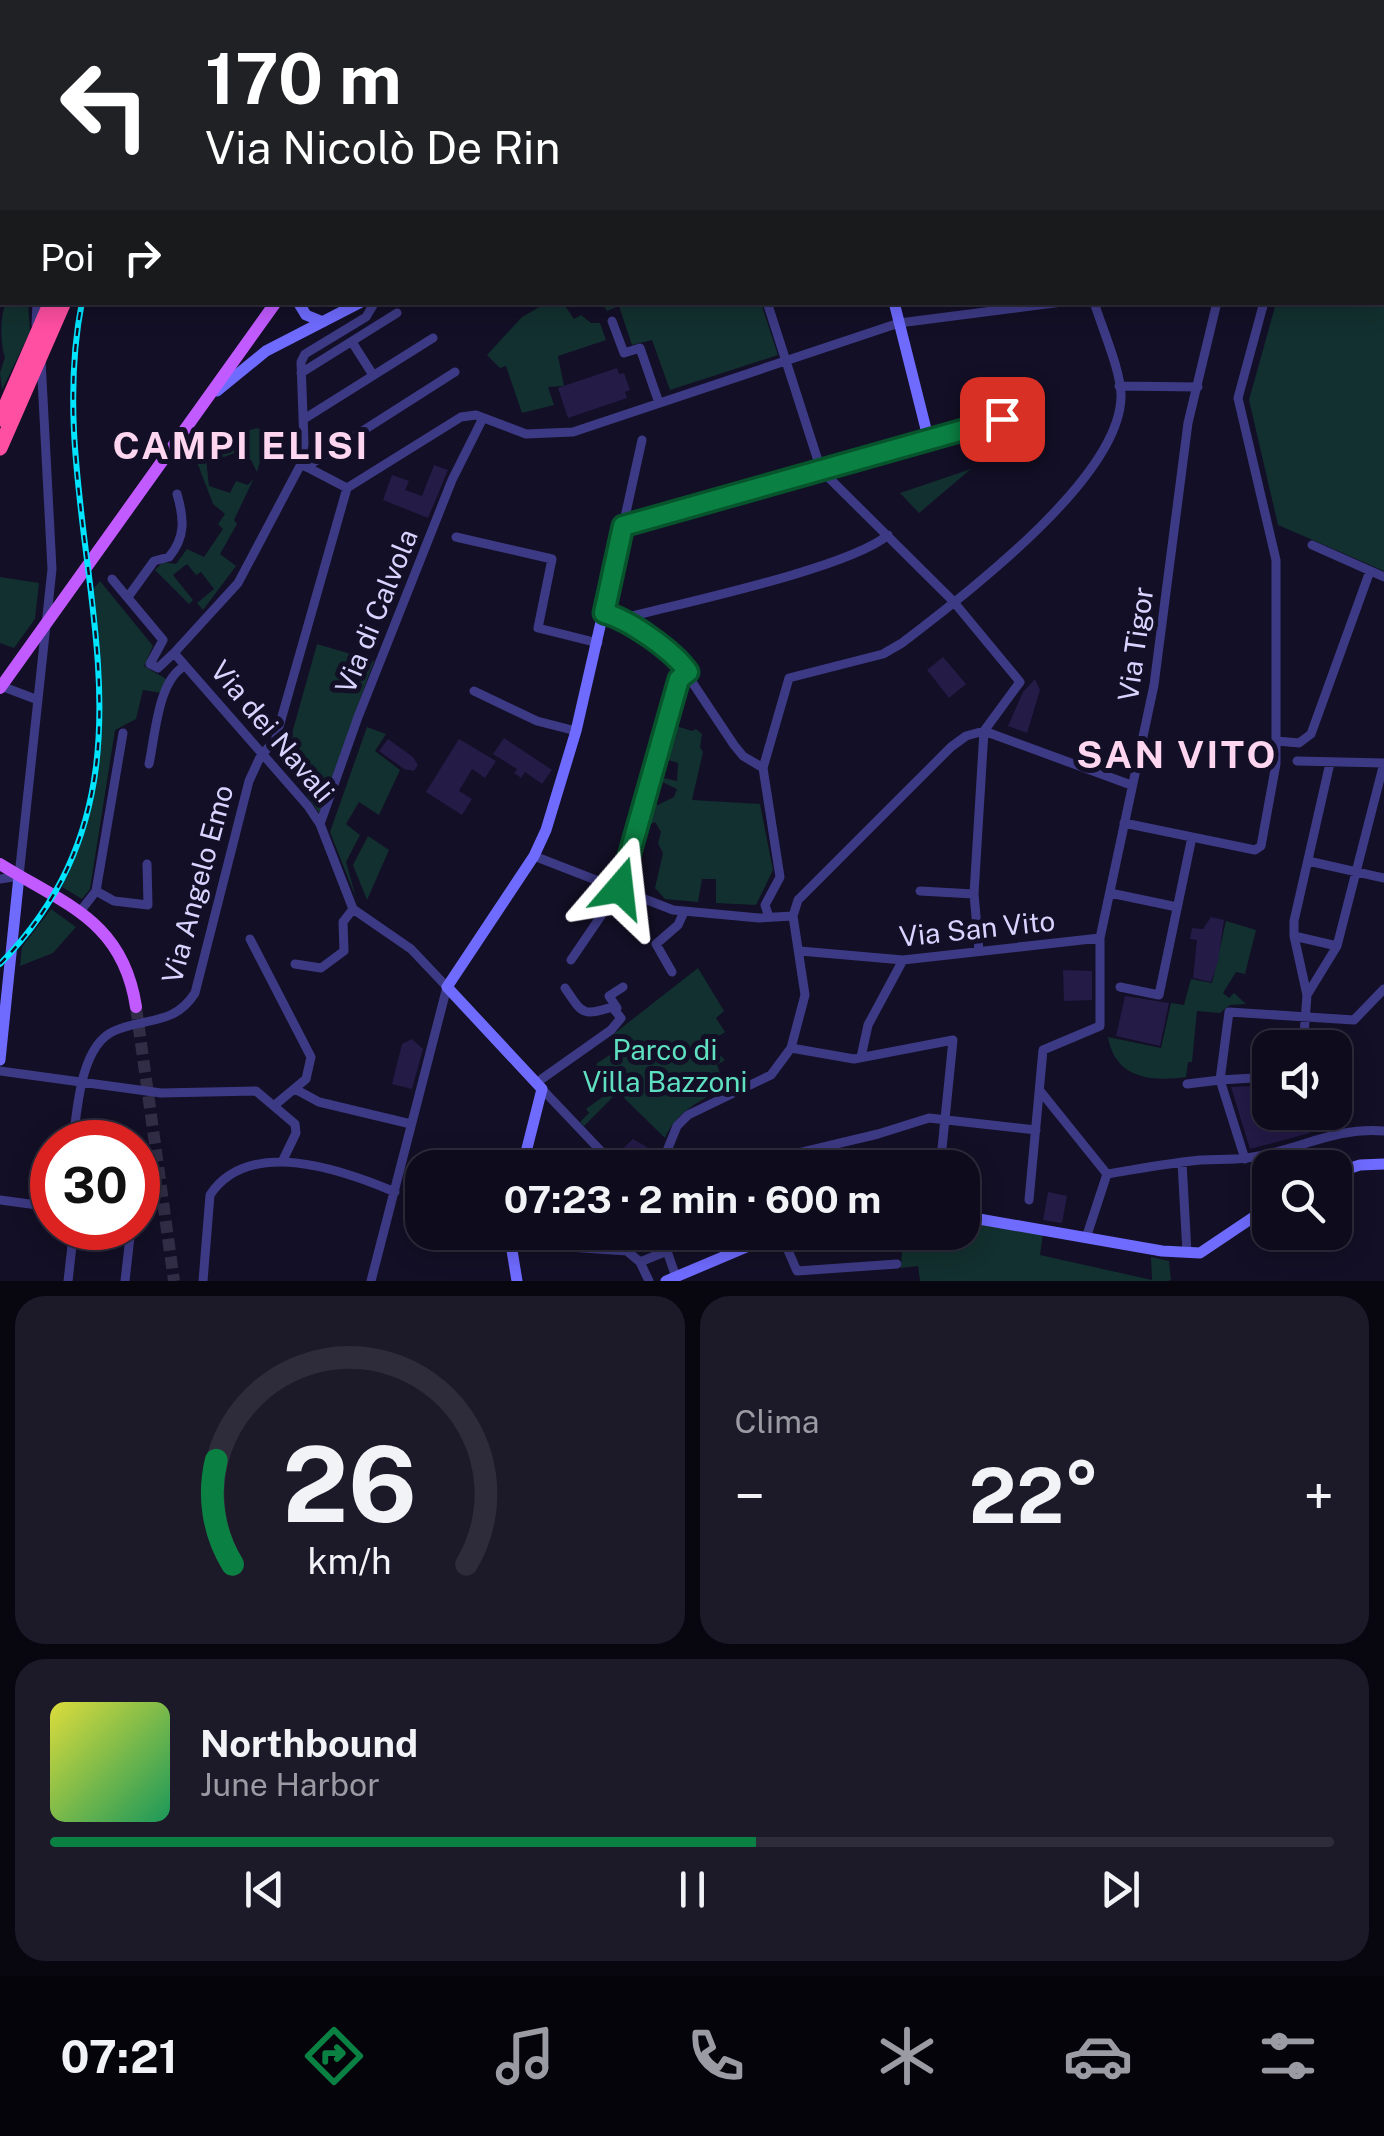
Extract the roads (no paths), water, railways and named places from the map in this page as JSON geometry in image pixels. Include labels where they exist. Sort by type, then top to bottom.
[{"type":"highway","points":[[0,419],[50,305]]},
{"type":"highway","points":[[0,448],[63,305]]},
{"type":"main road","points":[[1,687],[274,305]]},
{"type":"main road","points":[[0,864],[108,935],[120,950],[136,1006]]},
{"type":"street","points":[[0,1060],[47,620],[52,526],[37,305]]},
{"type":"street","points":[[300,305],[306,315],[322,322]]},
{"type":"street","points":[[191,420],[244,366],[356,305]]},
{"type":"street","points":[[174,653],[238,583],[303,466],[301,373],[305,354],[366,317],[374,305]]},
{"type":"street","points":[[667,1150],[677,1126],[688,1115],[771,1074],[791,1048],[804,1006],[793,916],[798,900],[951,747],[984,731],[1020,682],[952,601],[822,470],[768,305]]},
{"type":"street","points":[[895,305],[929,440]]},
{"type":"street","points":[[303,466],[347,488],[452,420],[469,415],[526,434],[552,436],[899,323],[1039,305]]},
{"type":"street","points":[[768,917],[765,905],[780,877],[762,768],[790,678],[883,654],[1058,510],[1115,429],[1119,386],[1095,305]]},
{"type":"street","name":"Via Tigor","points":[[1041,1092],[1044,1048],[1100,1026],[1100,938],[1154,685],[1182,464],[1216,305]]},
{"type":"street","points":[[1124,824],[1259,850],[1276,776],[1276,560],[1238,398],[1263,305]]},
{"type":"street","points":[[301,373],[397,314]]},
{"type":"street","points":[[612,321],[624,352],[640,348],[659,403]]},
{"type":"street","points":[[304,420],[433,338]]},
{"type":"street","points":[[352,342],[372,376]]},
{"type":"street","points":[[303,466],[454,372]]},
{"type":"street","points":[[1119,386],[1198,387]]},
{"type":"street","points":[[623,526],[1033,410]]},
{"type":"street","name":"Via di Calvola","points":[[320,824],[437,516],[483,418]]},
{"type":"street","points":[[371,1281],[447,987],[534,856],[552,814],[598,643],[642,440]]},
{"type":"street","name":"Via Angelo Emo","points":[[76,1120],[81,1079],[102,1039],[113,1031],[167,1019],[195,993],[249,781],[261,755],[275,741],[347,488]]},
{"type":"street","points":[[128,597],[154,561],[173,554],[180,541],[184,525],[177,494]]},
{"type":"street","points":[[604,613],[625,618],[822,565],[878,544],[888,535]]},
{"type":"street","points":[[456,537],[552,559],[538,628],[598,643]]},
{"type":"street","points":[[1312,545],[1384,577]]},
{"type":"street","points":[[1277,741],[1298,743],[1310,734],[1370,571]]},
{"type":"street","name":"Via dei Navali","points":[[112,579],[163,640],[150,659],[152,666],[158,668],[174,653],[320,824],[353,909]]},
{"type":"street","points":[[625,618],[646,638],[674,655],[734,745],[762,768]]},
{"type":"street","points":[[149,764],[165,696],[174,673],[185,666]]},
{"type":"street","points":[[571,960],[620,888],[679,679],[688,672]]},
{"type":"street","points":[[1,687],[38,700]]},
{"type":"street","points":[[474,691],[537,721],[576,731]]},
{"type":"street","points":[[984,731],[1132,785]]},
{"type":"street","points":[[978,950],[974,894],[984,731]]},
{"type":"street","points":[[79,913],[96,891],[123,733]]},
{"type":"street","points":[[1297,761],[1384,764],[1337,946],[1307,995]]},
{"type":"street","points":[[1305,1030],[1307,995],[1293,924],[1330,763]]},
{"type":"street","points":[[1120,987],[1159,995],[1192,837]]},
{"type":"street","points":[[534,856],[684,912],[793,916]]},
{"type":"street","points":[[1308,861],[1384,878]]},
{"type":"street","points":[[96,891],[114,902],[148,905],[147,864]]},
{"type":"street","points":[[0,879],[19,876]]},
{"type":"street","points":[[920,891],[974,894]]},
{"type":"street","points":[[1110,893],[1177,907]]},
{"type":"street","points":[[296,964],[321,968],[344,952],[343,922],[353,909],[411,948],[599,1150]]},
{"type":"street","points":[[672,972],[656,944],[678,925],[684,912]]},
{"type":"street","points":[[1294,936],[1337,946]]},
{"type":"street","name":"Via San Vito","points":[[800,951],[903,960],[1100,938]]},
{"type":"street","points":[[250,939],[310,1057],[306,1079],[276,1104]]},
{"type":"street","points":[[862,1057],[868,1025],[903,960]]},
{"type":"street","points":[[526,1150],[539,1086],[614,1028],[620,1018],[609,996],[623,987]]},
{"type":"street","points":[[565,988],[579,1008],[589,1014],[610,1007],[618,1010]]},
{"type":"street","points":[[1245,1159],[1220,1080],[1229,1012],[1354,1020],[1384,988]]},
{"type":"street","points":[[791,1048],[862,1057],[954,1040],[942,1150]]},
{"type":"street","points":[[0,1071],[81,1079],[161,1094],[243,1089],[262,1093],[297,1129],[282,1162]]},
{"type":"street","points":[[1186,1084],[1252,1078]]},
{"type":"street","points":[[295,1088],[320,1102],[412,1124]]},
{"type":"street","points":[[1029,1200],[1041,1092]]},
{"type":"street","points":[[1041,1092],[1106,1174]]},
{"type":"street","points":[[816,1150],[929,1118],[1036,1130]]},
{"type":"street","points":[[1292,1150],[1321,1136],[1362,1129],[1384,1131]]},
{"type":"street","points":[[1106,1174],[1182,1162],[1252,1158]]},
{"type":"street","points":[[203,1281],[208,1211],[214,1189],[242,1166],[282,1162],[355,1176],[394,1192]]},
{"type":"street","points":[[1182,1162],[1187,1253]]},
{"type":"street","points":[[1352,1167],[1384,1164]]},
{"type":"street","points":[[1086,1238],[1106,1174]]},
{"type":"street","points":[[0,1200],[30,1204]]},
{"type":"street","points":[[980,1219],[1187,1253],[1211,1249],[1252,1219]]},
{"type":"street","points":[[68,1281],[72,1250]]},
{"type":"street","points":[[126,1281],[129,1250]]},
{"type":"street","points":[[512,1250],[517,1281]]},
{"type":"street","points":[[611,1250],[628,1252],[640,1262],[649,1281]]},
{"type":"street","points":[[640,1262],[667,1251],[673,1280],[741,1250]]},
{"type":"street","points":[[788,1250],[797,1271],[897,1264]]},
{"type":"tunnel","points":[[136,1007],[174,1281]]},
{"type":"railway","points":[[0,964],[57,888],[88,809],[99,728],[96,645],[77,474],[73,388],[82,305]]},
{"type":"district","name":"CAMPI ELISI","points":[[241,445]]},
{"type":"district","name":"SAN VITO","points":[[1177,754]]},
{"type":"park label","name":"Parco di Villa Bazzoni","points":[[665,1065]]}]
